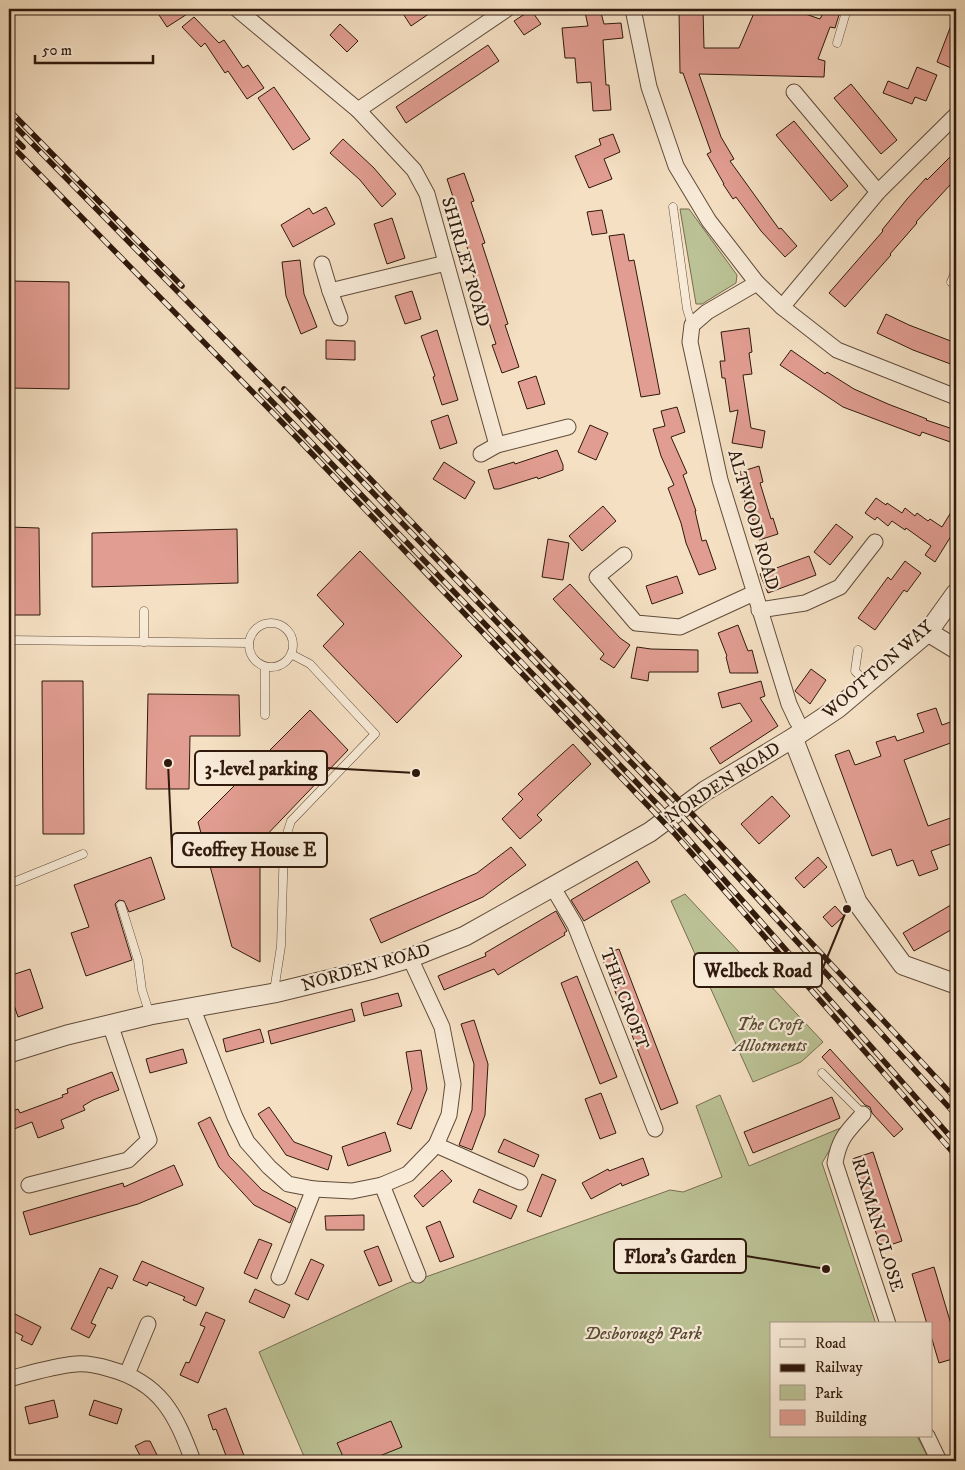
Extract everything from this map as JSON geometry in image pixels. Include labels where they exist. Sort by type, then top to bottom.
[{"type":"street","name":"SHIRLEY ROAD","points":[[236,9],[358,110],[414,170],[427,194],[497,444]]},
{"type":"street","points":[[358,110],[507,9]]},
{"type":"street","points":[[633,9],[649,87],[676,166],[708,221],[757,283],[782,307],[837,350],[956,397]]},
{"type":"street","points":[[794,92],[878,192]]},
{"type":"street","points":[[782,307],[878,192],[956,114]]},
{"type":"street","points":[[330,291],[446,263]]},
{"type":"street","points":[[322,264],[340,318]]},
{"type":"street","points":[[692,324],[707,312],[757,283]]},
{"type":"street","name":"ALTWOOD ROAD","points":[[692,324],[690,342],[720,480],[789,704],[795,730]]},
{"type":"street","points":[[481,454],[497,444],[568,427]]},
{"type":"street","points":[[759,610],[805,603],[840,587],[874,542]]},
{"type":"street","points":[[624,555],[597,578],[636,623],[680,627],[754,593]]},
{"type":"street","name":"WOOTTON WAY","points":[[795,730],[838,708],[928,632],[956,593]]},
{"type":"street","points":[[928,632],[956,649]]},
{"type":"street","points":[[795,730],[857,902],[903,965],[956,984]]},
{"type":"street","name":"NORDEN ROAD","points":[[9,1053],[110,1024],[274,993],[373,969],[410,958],[465,936],[650,832],[795,730]]},
{"type":"street","name":"THE CROFT","points":[[552,886],[575,925],[655,1129]]},
{"type":"street","points":[[192,1007],[235,1117],[248,1142],[269,1167],[288,1184],[314,1189],[352,1191],[382,1185],[408,1174],[436,1144],[449,1115],[453,1084],[442,1027],[410,958]]},
{"type":"street","points":[[29,1185],[128,1160],[148,1140],[110,1024]]},
{"type":"street","name":"RIXMAN CLOSE","points":[[863,1114],[843,1136],[835,1163],[887,1322]]},
{"type":"street","points":[[436,1144],[520,1182]]},
{"type":"street","points":[[382,1185],[418,1275]]},
{"type":"street","points":[[278,1277],[314,1189]]},
{"type":"street","points":[[127,1374],[148,1324]]},
{"type":"street","points":[[9,1379],[78,1364],[98,1366],[127,1374],[154,1392],[170,1409],[193,1461]]},
{"type":"street","points":[[928,1438],[939,1461]]},
{"type":"lane","points":[[837,43],[848,9]]},
{"type":"lane","name":"ALTWOOD ROAD","points":[[673,206],[687,309],[692,324]]},
{"type":"lane","points":[[951,282],[956,270]]},
{"type":"lane","points":[[144,611],[144,642]]},
{"type":"lane","points":[[269,623],[277,624],[290,635],[292,642],[291,654],[282,664],[272,668],[265,667],[255,662],[251,655],[249,643],[256,629],[269,623]]},
{"type":"lane","points":[[9,640],[249,643]]},
{"type":"lane","points":[[858,650],[856,671],[867,683]]},
{"type":"lane","points":[[274,993],[282,946],[284,843],[291,821],[375,734],[310,664],[291,654]]},
{"type":"lane","points":[[264,715],[265,667]]},
{"type":"lane","points":[[9,884],[83,854]]},
{"type":"lane","points":[[121,905],[138,960],[142,990],[150,1015]]},
{"type":"lane","points":[[9,941],[9,954]]},
{"type":"lane","points":[[822,1072],[863,1114]]},
{"type":"green space","points":[[680,209],[689,209],[737,275],[736,283],[702,304],[696,304]]},
{"type":"green space","name":"The Croft Allotments","points":[[685,894],[823,1042],[801,1062],[753,1082],[671,901]]},
{"type":"green space","name":"Desborough Park","points":[[720,1095],[749,1166],[843,1127],[822,1163],[875,1322],[770,1322],[770,1438],[918,1438],[930,1461],[306,1461],[259,1352],[406,1284],[670,1190],[683,1192],[722,1177],[696,1106]]},
{"type":"building","points":[[155,9],[195,9],[167,27]]},
{"type":"building","points":[[400,9],[436,9],[411,26]]},
{"type":"building","points":[[600,9],[604,24],[621,23],[623,38],[603,40],[606,85],[609,85],[611,110],[593,111],[591,82],[577,83],[575,58],[565,58],[562,28],[588,26],[585,12]]},
{"type":"building","points":[[679,9],[703,9],[704,48],[739,48],[754,13],[758,15],[762,9],[791,9],[820,19],[825,9],[839,15],[835,28],[830,27],[818,59],[825,61],[824,77],[699,74],[721,137],[734,159],[730,161],[779,229],[781,228],[797,246],[785,257],[761,231],[736,197],[733,199],[707,154],[711,152],[683,73],[680,73]]},
{"type":"building","points":[[531,10],[541,24],[524,35],[514,21]]},
{"type":"building","points":[[956,15],[956,70],[937,62]]},
{"type":"building","points":[[194,17],[219,43],[224,40],[243,68],[248,65],[264,88],[247,99],[228,71],[225,73],[205,43],[201,47],[182,27]]},
{"type":"building","points":[[340,24],[358,41],[347,52],[330,35]]},
{"type":"building","points":[[488,45],[499,61],[406,123],[396,107]]},
{"type":"building","points":[[917,67],[937,75],[926,101],[915,97],[912,104],[883,93],[888,81],[908,89]]},
{"type":"building","points":[[851,84],[897,140],[881,154],[834,98]]},
{"type":"building","points":[[274,87],[310,139],[293,150],[258,98]]},
{"type":"building","points":[[794,121],[848,186],[831,201],[776,135]]},
{"type":"building","points":[[613,134],[620,152],[604,159],[612,179],[589,188],[575,156],[601,145],[599,139]]},
{"type":"building","points":[[343,139],[374,168],[396,194],[382,207],[360,180],[330,153]]},
{"type":"building","points":[[956,151],[956,191],[950,185],[916,222],[891,255],[845,307],[829,293],[883,231],[907,199],[926,178],[927,180]]},
{"type":"building","points":[[464,173],[474,201],[471,202],[485,243],[482,244],[508,324],[505,325],[519,367],[502,373],[492,345],[496,344],[469,262],[472,261],[458,221],[461,221],[447,179]]},
{"type":"building","points":[[326,207],[335,224],[293,247],[281,225],[309,208],[313,214]]},
{"type":"building","points":[[602,210],[607,233],[592,235],[587,212]]},
{"type":"building","points":[[392,218],[405,258],[387,264],[374,224]]},
{"type":"building","points":[[624,234],[629,261],[634,260],[660,394],[641,397],[609,236]]},
{"type":"building","points":[[300,260],[304,294],[317,327],[301,334],[286,296],[282,262]]},
{"type":"building","points":[[9,281],[69,282],[69,389],[9,388]]},
{"type":"building","points":[[412,291],[421,319],[405,324],[395,296]]},
{"type":"building","points":[[886,314],[956,343],[956,366],[913,350],[877,333]]},
{"type":"building","points":[[749,328],[752,352],[749,353],[752,374],[743,375],[751,428],[765,431],[762,448],[732,443],[738,410],[730,412],[725,378],[722,378],[720,361],[725,361],[721,332]]},
{"type":"building","points":[[437,330],[458,400],[442,405],[433,377],[435,376],[421,336]]},
{"type":"building","points":[[326,340],[355,341],[355,360],[326,359]]},
{"type":"building","points":[[791,350],[825,374],[827,372],[854,389],[926,420],[956,430],[956,444],[922,432],[920,436],[843,407],[780,365]]},
{"type":"building","points":[[536,376],[545,404],[527,409],[518,382]]},
{"type":"building","points":[[677,407],[685,432],[671,437],[687,473],[683,475],[696,511],[702,541],[706,540],[716,569],[699,575],[686,543],[668,488],[674,485],[661,456],[653,429],[665,426],[661,411]]},
{"type":"building","points":[[448,415],[457,443],[440,449],[431,421]]},
{"type":"building","points":[[590,425],[608,433],[596,460],[578,452]]},
{"type":"building","points":[[557,450],[563,470],[538,479],[537,477],[494,489],[488,470],[514,462],[515,464]]},
{"type":"building","points":[[444,462],[475,482],[465,499],[433,479]]},
{"type":"building","points":[[759,466],[763,482],[760,483],[771,519],[773,518],[778,534],[759,540],[743,496],[747,495],[740,472]]},
{"type":"building","points":[[876,498],[902,513],[905,508],[915,516],[917,513],[928,521],[930,519],[942,527],[956,504],[956,528],[935,562],[925,555],[931,546],[906,528],[905,530],[892,521],[888,526],[877,517],[875,520],[865,513]]},
{"type":"building","points":[[603,506],[616,521],[582,551],[569,536]]},
{"type":"building","points":[[836,524],[853,537],[830,565],[814,552]]},
{"type":"building","points":[[9,527],[39,528],[40,615],[9,615]]},
{"type":"building","points":[[237,529],[238,583],[92,587],[92,533]]},
{"type":"building","points":[[548,539],[569,543],[563,580],[542,577]]},
{"type":"building","points":[[360,551],[462,656],[397,723],[323,646],[344,624],[317,595]]},
{"type":"building","points":[[809,556],[816,575],[768,593],[760,574]]},
{"type":"building","points":[[905,561],[921,573],[907,592],[904,590],[875,630],[858,618],[888,577],[891,580]]},
{"type":"building","points":[[677,576],[683,593],[652,604],[646,586]]},
{"type":"building","points":[[570,584],[620,638],[630,645],[614,668],[600,659],[604,654],[553,599]]},
{"type":"building","points":[[738,625],[748,651],[752,650],[758,673],[730,673],[727,656],[718,633]]},
{"type":"building","points":[[637,647],[698,650],[698,672],[649,672],[648,681],[631,678]]},
{"type":"building","points":[[811,669],[826,680],[810,704],[795,691]]},
{"type":"building","points":[[42,681],[83,681],[84,834],[43,834]]},
{"type":"building","points":[[761,681],[765,696],[760,698],[778,726],[720,764],[710,748],[752,721],[740,703],[722,708],[718,693]]},
{"type":"building","points":[[148,694],[239,695],[240,736],[190,736],[189,789],[146,789]]},
{"type":"building","points":[[936,708],[942,725],[956,720],[956,741],[904,760],[928,826],[956,816],[956,842],[931,851],[938,869],[919,876],[913,860],[897,866],[891,849],[872,856],[835,755],[849,750],[855,765],[881,756],[876,742],[895,736],[897,741],[924,732],[917,714]]},
{"type":"building","points":[[310,710],[348,750],[260,842],[260,962],[232,947],[198,822]]},
{"type":"building","points":[[573,744],[591,764],[537,815],[542,820],[520,839],[502,819],[523,799],[518,794]]},
{"type":"building","points":[[772,796],[790,816],[759,844],[741,824]]},
{"type":"building","points":[[511,847],[526,865],[483,897],[381,943],[370,919],[477,873]]},
{"type":"building","points":[[151,857],[165,899],[129,912],[124,901],[119,900],[115,904],[132,960],[86,976],[71,933],[89,927],[74,885]]},
{"type":"building","points":[[818,857],[827,867],[804,888],[795,878]]},
{"type":"building","points":[[637,861],[650,882],[584,921],[571,900]]},
{"type":"building","points":[[956,902],[956,927],[914,951],[903,933]]},
{"type":"building","points":[[835,906],[844,916],[832,927],[823,917]]},
{"type":"building","points":[[556,911],[567,931],[564,933],[565,935],[498,975],[494,969],[444,990],[438,976],[486,956],[485,953]]},
{"type":"building","points":[[619,949],[678,1103],[661,1110],[601,955]]},
{"type":"building","points":[[30,969],[43,1008],[18,1017],[14,1005],[9,1007],[9,976]]},
{"type":"building","points":[[577,976],[617,1077],[600,1084],[561,983]]},
{"type":"building","points":[[398,993],[402,1006],[364,1016],[361,1003]]},
{"type":"building","points":[[352,1009],[355,1021],[271,1044],[268,1031]]},
{"type":"building","points":[[474,1020],[488,1064],[485,1115],[472,1150],[459,1145],[472,1110],[474,1064],[461,1024]]},
{"type":"building","points":[[260,1029],[264,1042],[226,1052],[223,1039]]},
{"type":"building","points":[[183,1049],[187,1063],[150,1073],[146,1059]]},
{"type":"building","points":[[830,1049],[903,1129],[894,1137],[872,1113],[870,1107],[865,1105],[822,1057]]},
{"type":"building","points":[[421,1050],[427,1089],[411,1129],[397,1124],[412,1089],[406,1052]]},
{"type":"building","points":[[112,1072],[119,1090],[93,1100],[83,1106],[85,1110],[61,1120],[64,1128],[38,1138],[32,1122],[9,1131],[9,1112],[18,1109],[20,1113],[63,1097],[62,1095],[68,1093],[67,1089]]},
{"type":"building","points":[[601,1093],[616,1133],[600,1139],[585,1099]]},
{"type":"building","points":[[832,1097],[840,1118],[753,1153],[744,1132]]},
{"type":"building","points":[[269,1107],[294,1142],[332,1156],[328,1170],[286,1155],[258,1114]]},
{"type":"building","points":[[210,1117],[229,1156],[262,1190],[296,1208],[290,1223],[254,1205],[219,1167],[198,1123]]},
{"type":"building","points":[[385,1132],[391,1151],[348,1166],[342,1147]]},
{"type":"building","points":[[504,1139],[539,1155],[534,1167],[498,1152]]},
{"type":"building","points":[[873,1152],[902,1241],[881,1248],[852,1159]]},
{"type":"building","points":[[643,1158],[649,1175],[622,1186],[621,1183],[591,1199],[582,1183],[608,1169],[609,1171]]},
{"type":"building","points":[[174,1165],[183,1185],[138,1204],[30,1235],[23,1212],[123,1183],[124,1187]]},
{"type":"building","points":[[442,1170],[452,1181],[423,1207],[414,1196]]},
{"type":"building","points":[[542,1174],[556,1180],[541,1217],[527,1211]]},
{"type":"building","points":[[479,1189],[517,1206],[511,1219],[473,1202]]},
{"type":"building","points":[[364,1215],[364,1230],[326,1230],[325,1216]]},
{"type":"building","points":[[440,1221],[454,1257],[440,1262],[426,1227]]},
{"type":"building","points":[[259,1239],[272,1244],[257,1279],[244,1273]]},
{"type":"building","points":[[378,1246],[392,1281],[379,1286],[364,1251]]},
{"type":"building","points":[[311,1259],[324,1265],[308,1300],[295,1294]]},
{"type":"building","points":[[142,1261],[204,1288],[196,1306],[183,1300],[185,1297],[149,1282],[147,1286],[133,1280]]},
{"type":"building","points":[[934,1267],[956,1341],[956,1358],[939,1363],[932,1339],[932,1322],[926,1322],[912,1274]]},
{"type":"building","points":[[100,1268],[118,1276],[112,1289],[108,1287],[91,1323],[96,1325],[89,1338],[71,1329]]},
{"type":"building","points":[[255,1289],[290,1305],[284,1318],[249,1302]]},
{"type":"building","points":[[9,1311],[41,1327],[32,1345],[21,1340],[23,1336],[9,1329]]},
{"type":"building","points":[[206,1312],[225,1320],[198,1383],[180,1375],[186,1362],[189,1363],[205,1327],[200,1325]]},
{"type":"building","points":[[54,1400],[58,1417],[29,1424],[25,1407]]},
{"type":"building","points":[[94,1400],[122,1409],[117,1424],[89,1415]]},
{"type":"building","points":[[226,1408],[246,1461],[228,1461],[216,1429],[213,1430],[208,1415]]},
{"type":"building","points":[[391,1421],[402,1447],[367,1461],[345,1461],[337,1443]]},
{"type":"building","points":[[145,1441],[150,1441],[160,1461],[143,1461],[135,1446]]},
{"type":"railway","points":[[9,110],[182,286]]},
{"type":"railway","points":[[9,120],[290,406],[669,802],[956,1115]]},
{"type":"railway","points":[[9,133],[23,147]]},
{"type":"railway","points":[[9,143],[276,416],[674,833],[956,1156]]},
{"type":"railway","points":[[284,389],[694,816],[956,1099]]},
{"type":"railway","points":[[261,390],[661,808],[956,1143]]},
{"type":"place","name":"Geoffrey House E","points":[[168,763]]},
{"type":"place","name":"3-level parking","points":[[416,773]]},
{"type":"place","name":"Welbeck Road","points":[[847,909]]},
{"type":"place","name":"Flora's Garden","points":[[826,1269]]}]
